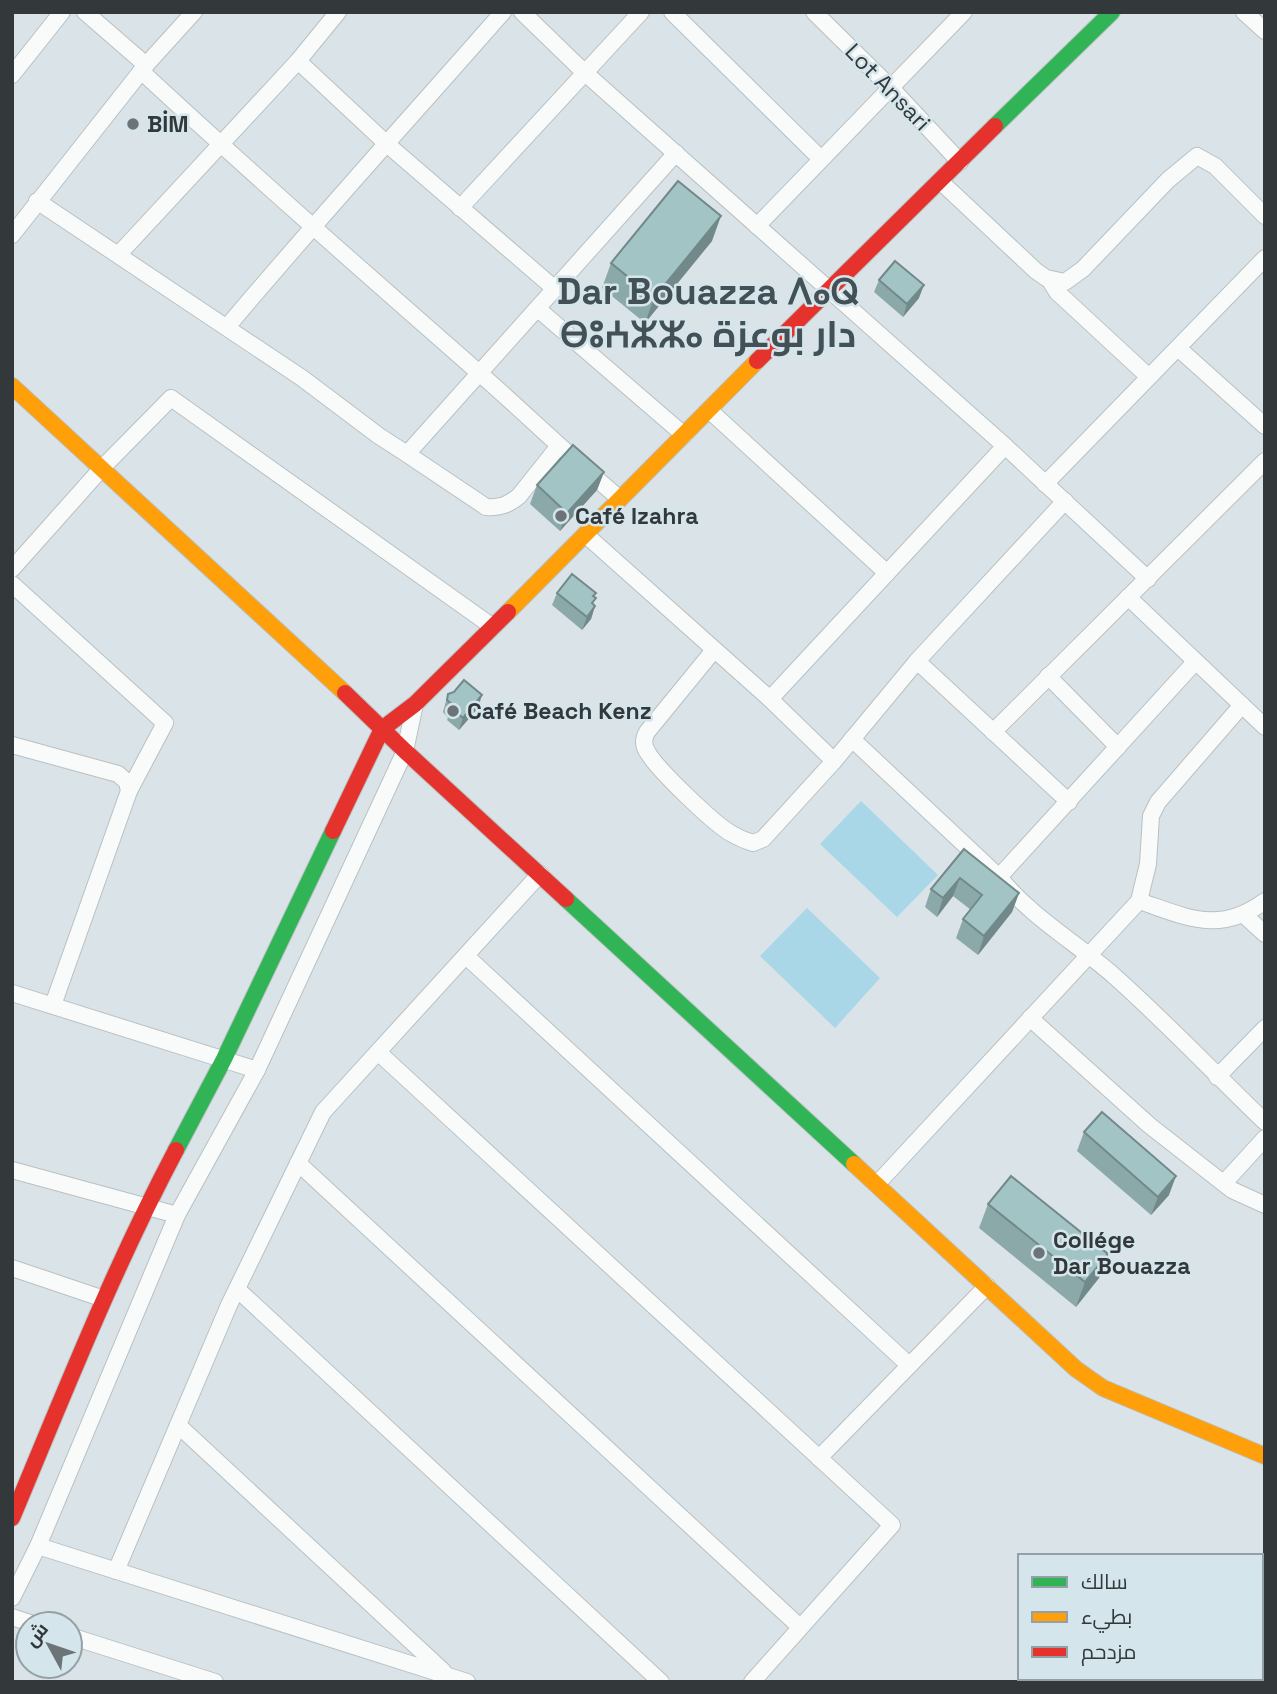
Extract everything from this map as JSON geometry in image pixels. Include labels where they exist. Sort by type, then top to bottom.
[{"type":"street","points":[[12,75],[62,12]]},
{"type":"street","points":[[85,12],[219,144],[311,228],[481,374],[558,447],[619,498]]},
{"type":"street","points":[[12,235],[143,68],[194,12]]},
{"type":"street","points":[[119,254],[298,61],[338,12]]},
{"type":"street","points":[[227,327],[503,12]]},
{"type":"street","points":[[523,12],[584,72],[1005,446],[1148,579]]},
{"type":"street","points":[[460,208],[641,12]]},
{"type":"street","points":[[672,12],[820,158]]},
{"type":"street","points":[[757,226],[964,12]]},
{"type":"street","points":[[12,1518],[146,1206],[224,1059],[382,729],[415,704],[828,290],[1112,12]]},
{"type":"street","points":[[1244,12],[1265,31]]},
{"type":"street","name":"Lot Ansari","points":[[820,14],[960,162]]},
{"type":"street","points":[[298,61],[388,145],[555,289]]},
{"type":"street","points":[[407,454],[676,153]]},
{"type":"street","points":[[1048,279],[1065,282],[1072,279],[1168,180],[1197,156],[1215,166],[1265,216]]},
{"type":"street","points":[[940,181],[1036,271],[1048,279],[1057,292],[1149,377]]},
{"type":"street","points":[[37,201],[302,378],[379,436],[486,507],[498,508],[512,502],[558,447]]},
{"type":"street","points":[[1045,484],[1265,258]]},
{"type":"street","points":[[538,309],[684,435]]},
{"type":"street","points":[[1178,348],[1265,426]]},
{"type":"street","points":[[12,386],[713,1037],[877,1184],[1076,1369],[1103,1388],[1265,1456]]},
{"type":"street","points":[[12,569],[102,468],[171,398],[493,627]]},
{"type":"street","points":[[709,410],[887,573]]},
{"type":"street","points":[[770,699],[1005,446]]},
{"type":"street","points":[[993,732],[1265,461]]},
{"type":"street","points":[[714,650],[644,737],[648,753],[696,803],[730,833],[753,843],[763,839],[834,761],[916,661],[1065,501]]},
{"type":"street","points":[[586,535],[770,699],[834,761]]},
{"type":"street","points":[[12,584],[165,723],[129,791],[53,1005]]},
{"type":"street","points":[[1128,597],[1265,727]]},
{"type":"street","points":[[916,661],[1069,802]]},
{"type":"street","points":[[999,877],[1195,662]]},
{"type":"street","points":[[1048,676],[1118,747]]},
{"type":"street","points":[[12,1598],[38,1546],[177,1215],[257,1070],[405,751],[415,704]]},
{"type":"street","points":[[877,1184],[1139,901],[1148,864],[1151,816],[1158,802],[1242,705]]},
{"type":"street","points":[[852,739],[999,877],[1032,912],[1088,954],[1177,1035],[1265,1122]]},
{"type":"street","points":[[12,745],[118,774],[127,782],[129,791]]},
{"type":"street","points":[[116,1571],[237,1289],[323,1112],[540,874]]},
{"type":"street","points":[[1139,901],[1192,919],[1223,921],[1265,901]]},
{"type":"street","points":[[1242,914],[1265,934]]},
{"type":"street","points":[[466,956],[909,1366]]},
{"type":"street","points":[[12,993],[257,1070]]},
{"type":"street","points":[[1030,1018],[1149,1125],[1233,1191],[1265,1205]]},
{"type":"street","points":[[1217,1076],[1265,1028]]},
{"type":"street","points":[[379,1053],[892,1525],[752,1682]]},
{"type":"street","points":[[1224,1183],[1265,1138]]},
{"type":"street","points":[[298,1163],[800,1627]]},
{"type":"street","points":[[12,1170],[177,1215]]},
{"type":"street","points":[[12,1268],[104,1299]]},
{"type":"street","points":[[819,1458],[987,1286]]},
{"type":"street","points":[[237,1289],[661,1682]]},
{"type":"street","points":[[178,1425],[447,1676]]},
{"type":"street","points":[[38,1546],[467,1682]]},
{"type":"street","points":[[84,1640],[215,1682]]},
{"type":"shaded area","points":[[861,801],[938,875],[897,917],[820,844]]},
{"type":"shaded area","points":[[807,908],[880,978],[835,1028],[760,956]]},
{"type":"building","points":[[678,181],[721,216],[654,298],[611,263]]},
{"type":"building","points":[[895,261],[924,285],[907,304],[879,280]]},
{"type":"building","points":[[573,445],[604,472],[567,513],[537,485]]},
{"type":"building","points":[[572,574],[596,593],[592,603],[595,606],[587,617],[557,593]]},
{"type":"building","points":[[464,680],[482,695],[463,718],[447,700],[448,694],[454,692]]},
{"type":"building","points":[[964,849],[1019,893],[984,936],[963,919],[982,895],[960,878],[943,898],[931,889]]},
{"type":"building","points":[[1102,1112],[1176,1176],[1158,1197],[1084,1132]]},
{"type":"building","points":[[1011,1176],[1108,1254],[1085,1282],[988,1204]]},
{"type":"traffic: fast","points":[[995,126],[1112,12]]},
{"type":"traffic: fast","points":[[176,1150],[224,1059],[333,831]]},
{"type":"traffic: fast","points":[[566,899],[854,1164]]},
{"type":"traffic: slow","points":[[508,612],[757,361]]},
{"type":"traffic: slow","points":[[12,386],[345,693]]},
{"type":"traffic: slow","points":[[854,1164],[1076,1369],[1103,1388],[1265,1456]]},
{"type":"traffic: jam","points":[[757,361],[995,126]]},
{"type":"traffic: jam","points":[[333,831],[382,729],[415,704],[508,612]]},
{"type":"traffic: jam","points":[[345,693],[566,899]]},
{"type":"traffic: jam","points":[[12,1518],[110,1286],[176,1150]]},
{"type":"place","name":"BİM","points":[[133,124]]},
{"type":"place","name":"Café Izahra","points":[[561,516]]},
{"type":"place","name":"Café Beach Kenz","points":[[453,711]]},
{"type":"place","name":"Collége Dar Bouazza","points":[[1039,1253]]},
{"type":"district","name":"Dar Bouazza ⴷⴰⵕ ⴱⵓⵄⵣⵣⴰ دار بوعزة","points":[[708,312]]}]
